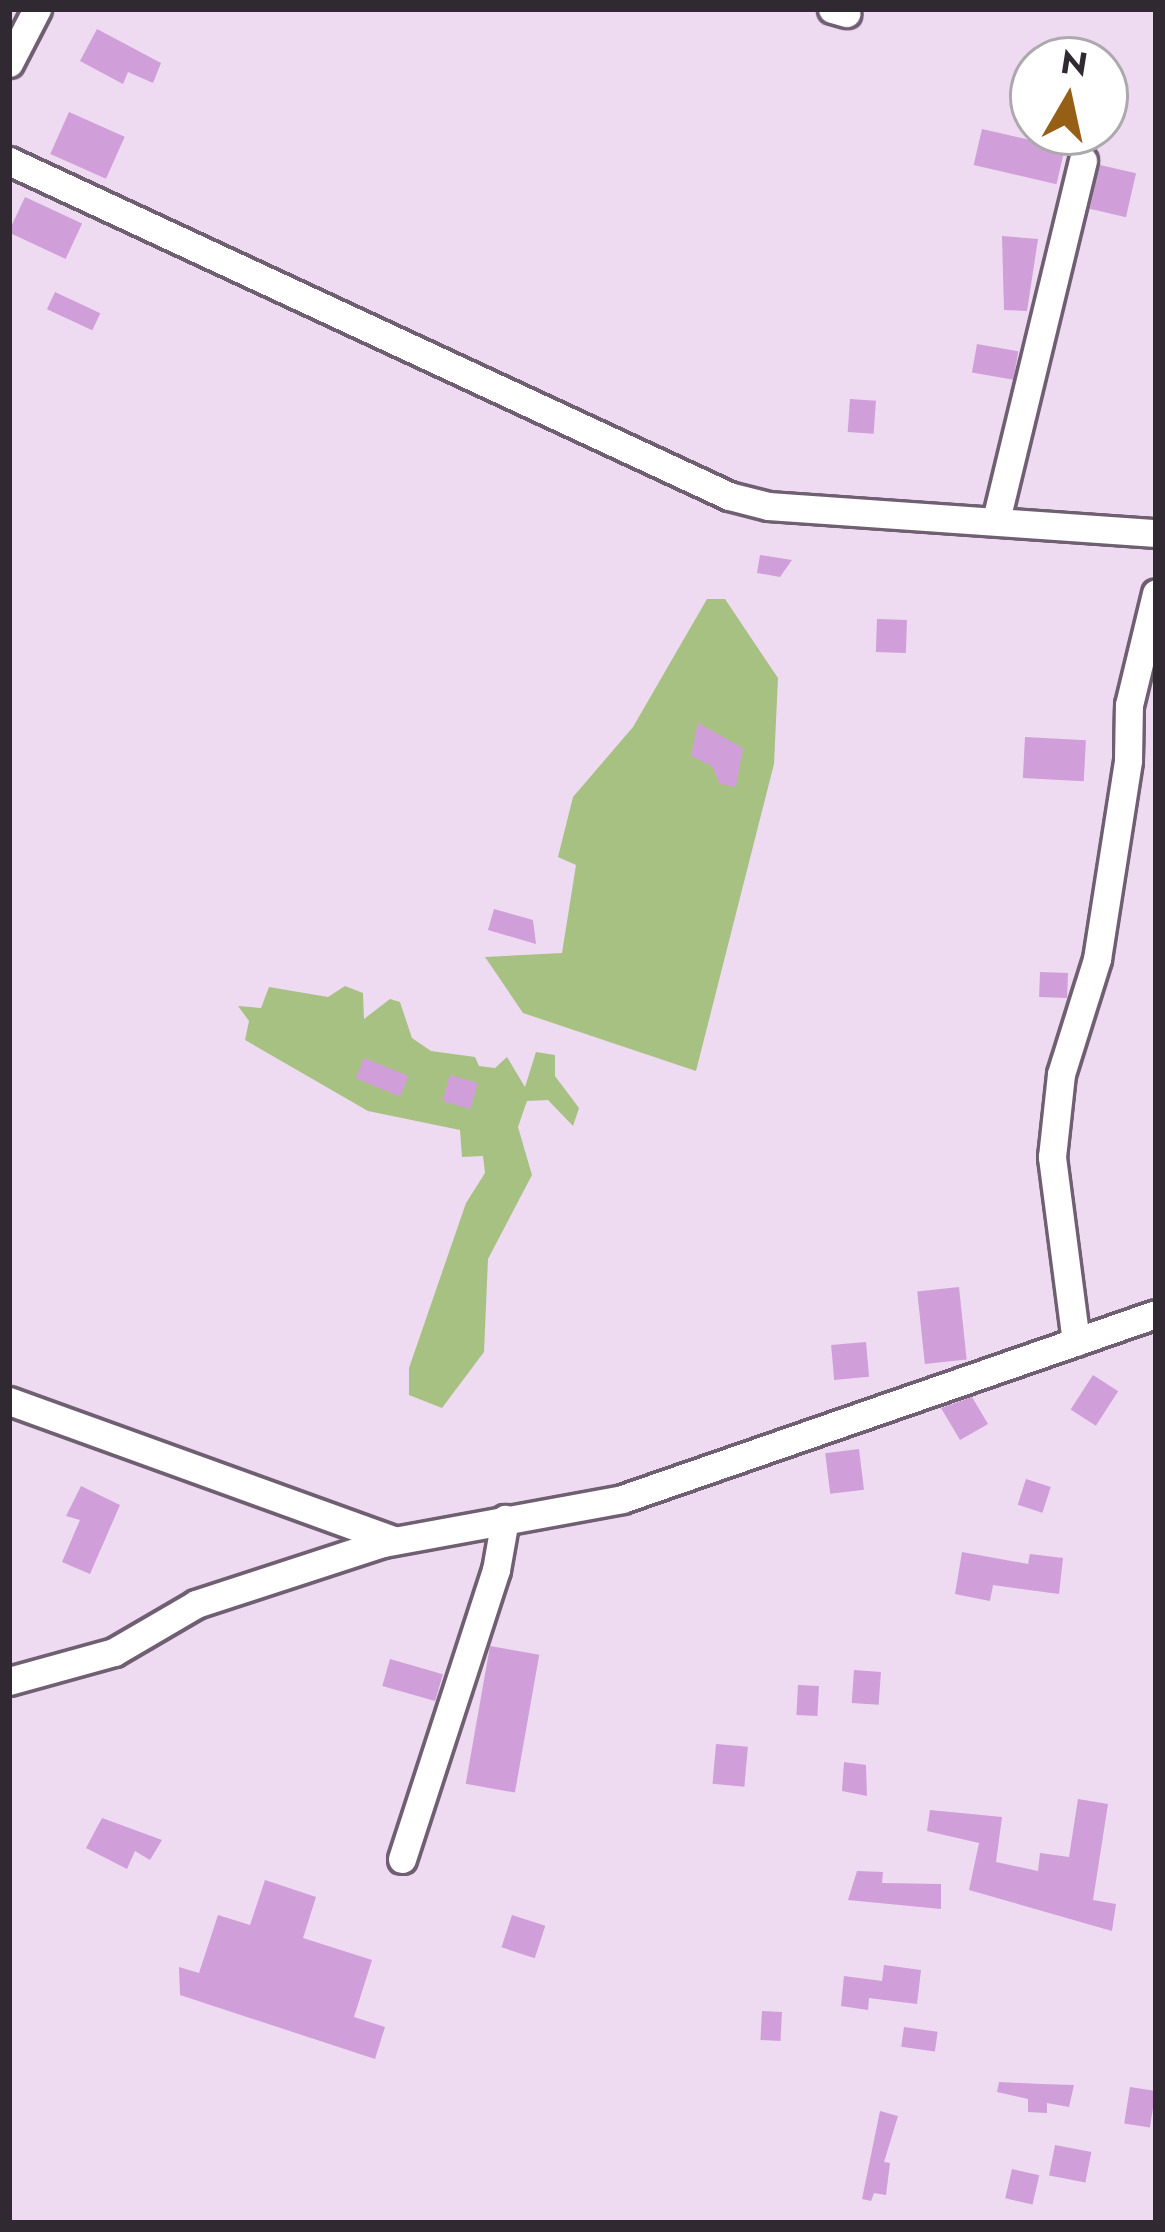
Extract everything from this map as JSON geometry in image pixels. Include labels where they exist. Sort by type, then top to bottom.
[{"type":"street","points":[[9,63],[37,9]]},
{"type":"street","points":[[9,160],[729,496],[768,506],[1156,533]]},
{"type":"street","points":[[996,520],[1083,160]]},
{"type":"street","points":[[1076,1342],[1052,1157],[1061,1074],[1096,959],[1128,760],[1129,705],[1156,593]]},
{"type":"street","points":[[9,1681],[114,1652],[196,1604],[395,1540],[622,1499],[1156,1314]]},
{"type":"street","points":[[9,1400],[395,1540]]},
{"type":"street","points":[[402,1859],[496,1570],[505,1519]]},
{"type":"green space","points":[[707,599],[725,599],[778,678],[774,764],[696,1071],[523,1013],[485,957],[562,953],[576,865],[558,857],[573,797],[633,727]]},
{"type":"green space","points":[[345,986],[363,993],[364,1019],[390,999],[400,1002],[412,1038],[431,1051],[475,1057],[479,1066],[495,1068],[507,1057],[525,1087],[536,1052],[555,1055],[555,1076],[579,1108],[573,1126],[548,1100],[527,1101],[518,1127],[532,1175],[488,1259],[484,1352],[442,1408],[409,1395],[409,1368],[466,1203],[485,1173],[483,1156],[462,1157],[460,1130],[368,1111],[245,1040],[249,1021],[238,1006],[261,1008],[269,987],[328,997]]},
{"type":"building","points":[[97,29],[161,63],[153,83],[128,72],[123,84],[80,61]]},
{"type":"building","points":[[69,112],[125,137],[106,179],[50,154]]},
{"type":"building","points":[[982,129],[1009,135],[1009,156],[1063,156],[1056,184],[974,165]]},
{"type":"building","points":[[1100,165],[1136,173],[1126,217],[1090,209]]},
{"type":"building","points":[[25,197],[82,224],[66,259],[9,233]]},
{"type":"building","points":[[1002,236],[1038,239],[1027,311],[1004,310]]},
{"type":"building","points":[[55,292],[100,313],[92,330],[47,309]]},
{"type":"building","points":[[977,344],[1018,351],[1013,380],[972,373]]},
{"type":"building","points":[[850,399],[876,401],[874,434],[848,432]]},
{"type":"building","points":[[760,555],[792,560],[780,577],[757,573]]},
{"type":"building","points":[[877,619],[907,620],[906,653],[876,652]]},
{"type":"building","points":[[698,723],[743,748],[736,787],[720,784],[712,766],[691,756]]},
{"type":"building","points":[[1025,737],[1086,740],[1084,781],[1023,778]]},
{"type":"building","points":[[494,909],[533,920],[536,944],[488,930]]},
{"type":"building","points":[[1040,972],[1068,973],[1067,998],[1039,997]]},
{"type":"building","points":[[364,1058],[409,1076],[400,1096],[356,1078]]},
{"type":"building","points":[[450,1075],[478,1083],[470,1109],[443,1101]]},
{"type":"building","points":[[959,1287],[967,1360],[925,1364],[917,1291]]},
{"type":"building","points":[[866,1342],[869,1377],[834,1380],[831,1345]]},
{"type":"building","points":[[1093,1375],[1118,1391],[1096,1426],[1071,1409]]},
{"type":"building","points":[[972,1397],[988,1424],[960,1440],[941,1408]]},
{"type":"building","points":[[859,1449],[864,1490],[830,1494],[825,1453]]},
{"type":"building","points":[[1026,1479],[1051,1487],[1042,1513],[1018,1505]]},
{"type":"building","points":[[81,1486],[120,1505],[90,1574],[62,1562],[80,1520],[66,1516]]},
{"type":"building","points":[[962,1552],[1028,1564],[1030,1554],[1063,1558],[1059,1594],[993,1585],[990,1601],[955,1594]]},
{"type":"building","points":[[490,1646],[539,1655],[515,1793],[466,1784]]},
{"type":"building","points":[[390,1659],[443,1674],[435,1701],[382,1686]]},
{"type":"building","points":[[854,1670],[881,1672],[879,1705],[852,1703]]},
{"type":"building","points":[[798,1685],[819,1686],[817,1716],[796,1715]]},
{"type":"building","points":[[716,1744],[748,1747],[744,1787],[713,1784]]},
{"type":"building","points":[[844,1762],[866,1765],[867,1796],[842,1791]]},
{"type":"building","points":[[1078,1799],[1108,1804],[1093,1900],[1116,1904],[1112,1931],[969,1890],[979,1843],[927,1831],[930,1810],[1002,1817],[996,1862],[1038,1871],[1040,1853],[1069,1857]]},
{"type":"building","points":[[102,1818],[162,1840],[150,1860],[135,1851],[127,1869],[86,1848]]},
{"type":"building","points":[[857,1871],[883,1872],[882,1883],[941,1884],[941,1909],[848,1900]]},
{"type":"building","points":[[265,1880],[316,1897],[303,1938],[372,1960],[354,2017],[385,2027],[375,2059],[180,1995],[179,1967],[199,1973],[218,1915],[250,1925]]},
{"type":"building","points":[[512,1915],[545,1926],[535,1958],[501,1947]]},
{"type":"building","points":[[884,1965],[921,1970],[917,2004],[869,1998],[868,2010],[841,2006],[844,1976],[882,1981]]},
{"type":"building","points":[[762,2011],[782,2012],[780,2041],[760,2040]]},
{"type":"building","points":[[904,2027],[938,2032],[935,2052],[901,2047]]},
{"type":"building","points":[[999,2082],[1074,2085],[1069,2107],[1047,2103],[1047,2113],[1028,2112],[1028,2099],[997,2092]]},
{"type":"building","points":[[1130,2087],[1156,2091],[1150,2128],[1124,2124]]},
{"type":"building","points":[[880,2111],[898,2116],[884,2162],[890,2163],[886,2195],[874,2193],[871,2201],[862,2199]]},
{"type":"building","points":[[1055,2145],[1091,2152],[1085,2182],[1049,2175]]},
{"type":"building","points":[[1012,2169],[1039,2175],[1033,2205],[1005,2198]]}]
